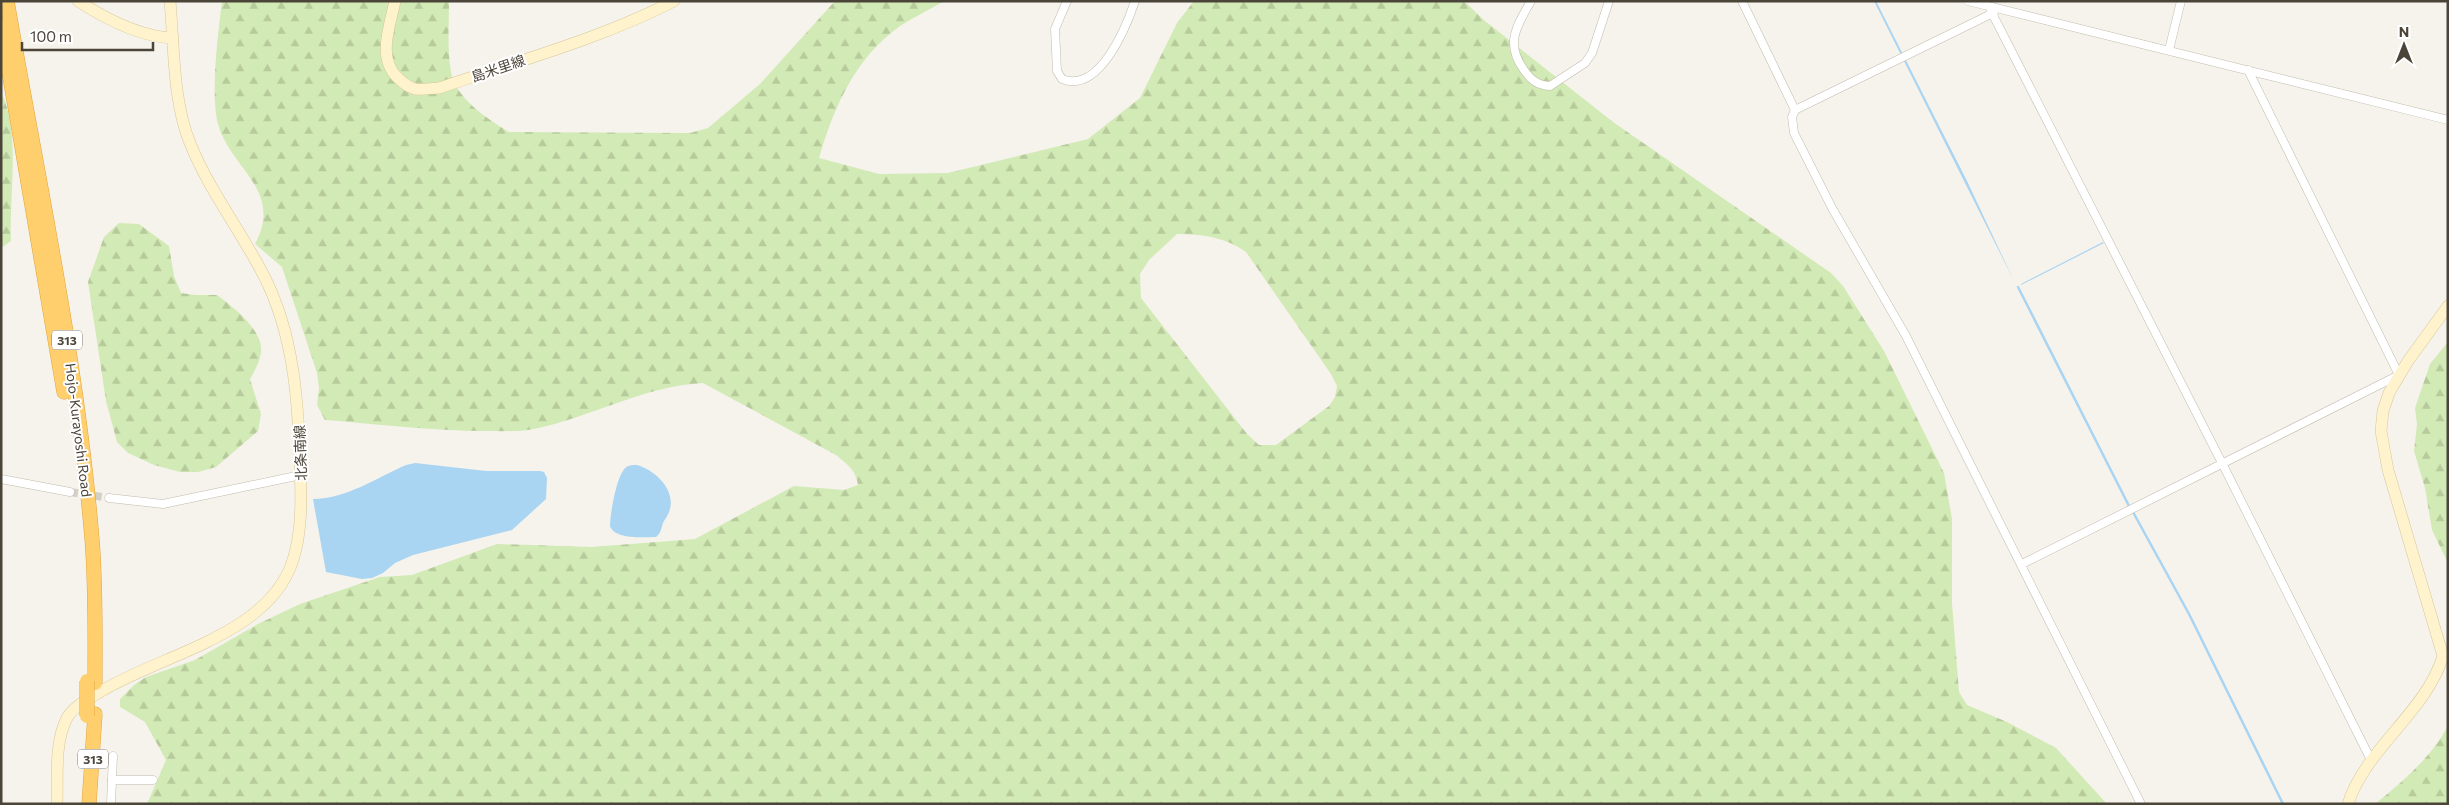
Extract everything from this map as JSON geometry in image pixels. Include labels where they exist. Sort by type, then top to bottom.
[{"type":"highway","name":"Hojo-Kurayoshi Road","points":[[7,1],[69,353],[86,483],[95,600],[91,682],[89,804]]},
{"type":"highway","name":"Hojo-Kurayoshi Road","points":[[1,25],[59,354],[75,467],[91,682]]},
{"type":"highway","name":"Hojo-Kurayoshi Road","points":[[82,804],[91,715]]},
{"type":"street","points":[[78,1],[143,33],[155,37],[173,38]]},
{"type":"street","name":"北条南線","points":[[57,804],[58,755],[67,719],[75,707],[120,680],[238,625],[264,606],[282,586],[292,562],[299,534],[301,475],[296,390],[291,356],[280,314],[266,280],[244,237],[200,164],[180,114],[170,1]]},
{"type":"street","name":"島米里線","points":[[395,1],[386,43],[386,57],[395,76],[405,84],[416,89],[439,88],[597,35],[646,16],[674,1]]},
{"type":"street","points":[[1067,1],[1055,29],[1056,71],[1062,79],[1079,82],[1094,73],[1112,53],[1135,1]]},
{"type":"street","points":[[1531,1],[1516,29],[1513,44],[1515,58],[1529,77],[1538,85],[1550,86],[1585,63],[1592,54],[1608,1]]},
{"type":"street","points":[[1742,1],[1795,110]]},
{"type":"street","points":[[1968,1],[2448,120]]},
{"type":"street","points":[[2169,50],[2181,1]]},
{"type":"street","points":[[1993,8],[1989,15],[1795,110],[1792,117],[1794,133],[1832,208],[1906,336],[2141,804]]},
{"type":"street","points":[[1993,8],[1998,26],[2222,463],[2372,762]]},
{"type":"street","points":[[2248,70],[2399,375]]},
{"type":"street","points":[[2348,804],[2355,787],[2418,700],[2437,671],[2443,656],[2383,451],[2381,431],[2383,411],[2389,393],[2399,375],[2448,306]]},
{"type":"street","points":[[2022,564],[2399,375]]},
{"type":"street","points":[[109,498],[163,504],[301,475]]},
{"type":"street","points":[[1,479],[70,492]]},
{"type":"street","points":[[111,804],[113,756]]},
{"type":"street","points":[[112,780],[154,780]]},
{"type":"green space","points":[[222,1],[449,1],[449,54],[454,82],[459,91],[474,107],[509,132],[690,133],[708,128],[760,84],[835,1],[944,1],[900,26],[870,53],[848,85],[832,120],[819,158],[879,174],[948,173],[1088,139],[1140,98],[1177,23],[1194,1],[1464,1],[1485,21],[1613,122],[1831,273],[1843,286],[1884,351],[1944,473],[1952,519],[1952,603],[1959,692],[1967,705],[2007,722],[2056,748],[2107,804],[147,804],[166,760],[145,722],[120,707],[120,699],[134,685],[146,677],[195,660],[258,624],[300,604],[380,577],[412,575],[497,544],[592,547],[695,539],[794,486],[844,490],[858,485],[853,471],[836,455],[703,383],[681,385],[660,390],[555,424],[522,431],[445,430],[325,420],[317,405],[319,388],[317,373],[282,267],[255,244],[262,225],[263,208],[259,193],[231,151],[223,137],[217,120],[215,77]],"holes":[[[1177,234],[1222,240],[1246,252],[1331,374],[1337,386],[1335,397],[1329,406],[1276,445],[1259,445],[1247,434],[1141,298],[1140,274],[1149,260]]]},
{"type":"green space","points":[[1,92],[11,126],[13,164],[11,241],[1,248]]},
{"type":"green space","points":[[119,223],[139,224],[169,246],[174,276],[181,293],[217,295],[232,306],[248,322],[259,339],[260,357],[250,379],[261,414],[258,431],[216,467],[198,472],[180,472],[154,465],[128,453],[117,442],[106,401],[88,282],[104,237]]},
{"type":"green space","points":[[2448,342],[2448,563],[2432,530],[2425,488],[2414,451],[2417,424],[2415,408],[2430,364]]},
{"type":"green space","points":[[2448,726],[2448,804],[2375,804],[2406,778],[2424,759]]},
{"type":"water","points":[[1874,1],[1876,1],[1967,181],[2014,281]]},
{"type":"water","points":[[2104,243],[2021,285],[2021,284]]},
{"type":"water","points":[[415,463],[486,471],[544,472],[547,478],[546,499],[512,530],[413,555],[395,563],[383,573],[372,578],[362,579],[326,572],[313,499],[337,496],[349,492],[406,465]]},
{"type":"water","points":[[631,465],[637,465],[657,476],[667,488],[669,494],[671,502],[669,511],[656,537],[624,536],[618,534],[610,526],[614,498],[620,476],[624,469]]},
{"type":"waterway","points":[[2018,287],[2129,506]]},
{"type":"waterway","points":[[2133,512],[2189,614],[2283,804]]},
{"type":"tunnel","points":[[70,492],[109,498]]}]
